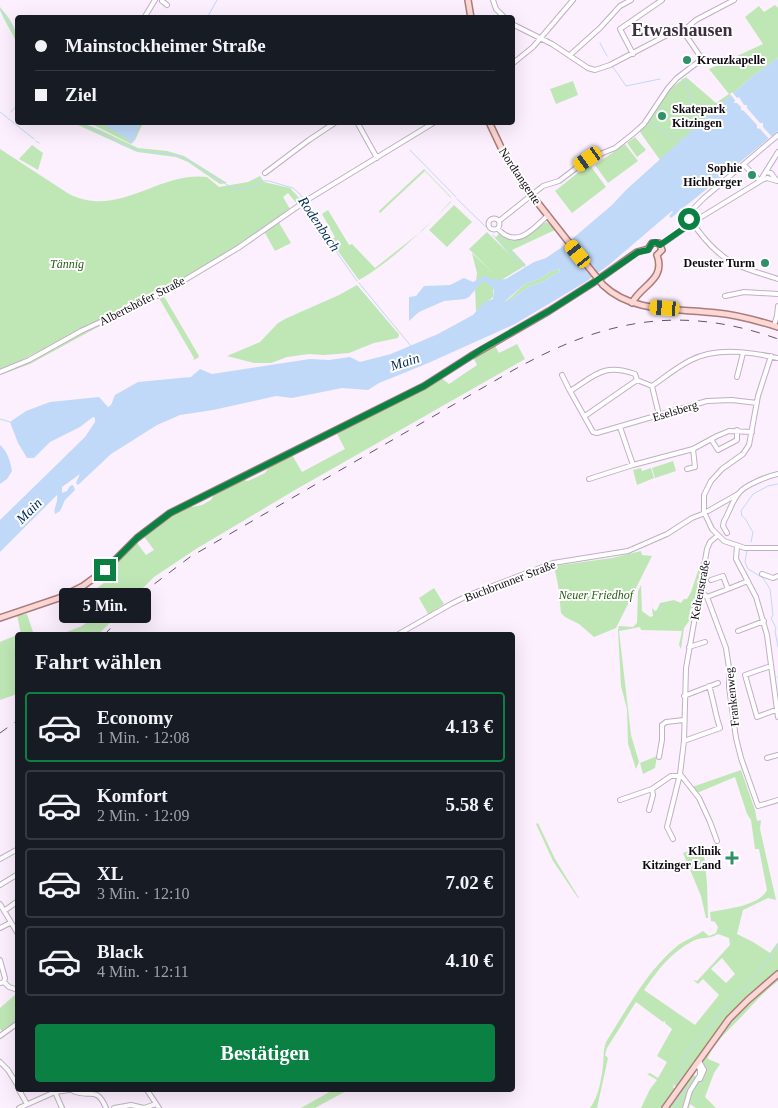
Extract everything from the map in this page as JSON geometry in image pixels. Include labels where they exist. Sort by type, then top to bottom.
[{"type":"main road","points":[[469,2],[471,15]]},
{"type":"main road","name":"Nordtangente","points":[[490,125],[506,158],[556,227],[603,285],[616,295],[632,303]]},
{"type":"main road","points":[[653,242],[660,245],[661,251],[657,255],[651,255],[648,250],[649,245],[653,242]]},
{"type":"main road","points":[[0,618],[59,598],[83,586],[105,570],[137,538],[170,513],[424,386],[471,356],[549,311],[638,252],[648,250]]},
{"type":"main road","points":[[657,255],[660,262],[657,274],[632,303],[652,307],[718,313],[776,326]]},
{"type":"main road","points":[[666,1107],[721,1029],[742,1005],[778,974]]},
{"type":"street","points":[[146,15],[155,0]]},
{"type":"street","points":[[162,0],[167,5]]},
{"type":"street","points":[[493,0],[496,9],[502,15]]},
{"type":"street","points":[[515,62],[541,38],[572,0]]},
{"type":"street","points":[[570,55],[600,28],[620,6],[631,0]]},
{"type":"street","points":[[633,54],[620,28],[662,0]]},
{"type":"street","points":[[515,25],[541,38],[588,68],[595,70],[633,54],[670,34],[683,31],[696,20],[734,0]]},
{"type":"street","points":[[498,228],[493,230],[488,224],[492,219],[499,220],[543,186],[559,181],[588,159],[615,148],[644,124],[677,78],[702,60],[683,31]]},
{"type":"street","points":[[265,173],[332,125]]},
{"type":"street","points":[[359,125],[377,158]]},
{"type":"street","name":"Albertshöfer Straße","points":[[0,372],[29,360],[81,331],[163,293],[244,244],[305,201],[430,125]]},
{"type":"street","points":[[778,135],[687,214],[709,242],[727,259],[778,279]]},
{"type":"street","points":[[760,181],[778,152]]},
{"type":"street","points":[[660,245],[693,222],[769,177],[774,160]]},
{"type":"street","points":[[744,165],[760,181]]},
{"type":"street","points":[[766,172],[769,177],[778,181]]},
{"type":"street","points":[[498,228],[508,236],[520,237],[548,215]]},
{"type":"street","points":[[498,228],[500,225],[499,220]]},
{"type":"street","points":[[725,296],[744,292],[778,294]]},
{"type":"street","points":[[776,326],[778,306]]},
{"type":"street","points":[[652,386],[701,355],[722,352],[778,358]]},
{"type":"street","points":[[737,377],[743,353]]},
{"type":"street","points":[[771,356],[757,403],[749,445],[746,451],[722,469],[711,481],[704,495],[706,512],[716,536],[738,546],[778,548]]},
{"type":"street","points":[[570,390],[596,374],[609,369],[618,369],[635,374],[637,380],[652,386]]},
{"type":"street","points":[[562,375],[585,416],[637,380]]},
{"type":"street","points":[[652,386],[659,415]]},
{"type":"street","name":"Eselsberg","points":[[585,416],[595,433],[707,401],[732,400],[757,403]]},
{"type":"street","points":[[620,426],[633,465]]},
{"type":"street","points":[[710,439],[715,448],[721,449],[736,440],[737,430]]},
{"type":"street","points":[[589,479],[692,449],[728,431],[752,432]]},
{"type":"street","points":[[687,469],[695,467],[692,449]]},
{"type":"street","name":"Buchbrunner Straße","points":[[402,632],[469,595],[553,563],[628,551],[667,534],[766,477],[778,474]]},
{"type":"street","points":[[726,533],[723,526],[724,522],[738,494]]},
{"type":"street","name":"Keltenstraße","points":[[674,839],[667,827],[680,775],[684,741],[684,696],[689,647],[708,547],[716,536]]},
{"type":"street","points":[[738,546],[736,559],[756,597],[764,621],[778,718]]},
{"type":"street","points":[[762,574],[773,578],[778,576]]},
{"type":"street","points":[[711,580],[723,576],[728,589]]},
{"type":"street","points":[[707,597],[748,581]]},
{"type":"street","name":"Frankenweg","points":[[700,590],[707,597],[726,648],[730,695],[738,746],[758,806],[778,800]]},
{"type":"street","points":[[738,631],[764,621]]},
{"type":"street","points":[[689,647],[705,642]]},
{"type":"street","points":[[771,666],[745,675],[757,717],[777,709]]},
{"type":"street","name":"Frankenweg","points":[[684,696],[718,683]]},
{"type":"street","name":"Frankenweg","points":[[684,741],[720,728],[709,686]]},
{"type":"street","points":[[659,757],[662,724],[684,720]]},
{"type":"street","points":[[767,758],[778,755]]},
{"type":"street","points":[[620,800],[652,789],[671,776],[680,775],[699,798],[717,842]]},
{"type":"street","points":[[649,810],[653,795],[652,789]]},
{"type":"street","points":[[0,859],[15,851]]},
{"type":"street","points":[[0,885],[15,876]]},
{"type":"street","points":[[4,911],[15,903]]},
{"type":"street","points":[[0,904],[15,929]]},
{"type":"street","points":[[0,928],[10,923]]},
{"type":"street","points":[[0,960],[5,978],[2,983],[15,990]]},
{"type":"street","points":[[0,1036],[15,1025]]},
{"type":"street","points":[[0,1062],[15,1081]]},
{"type":"street","points":[[696,1082],[702,1078],[704,1072],[704,1066],[698,1063]]},
{"type":"street","points":[[685,1108],[697,1076],[690,1074]]},
{"type":"street","points":[[20,1092],[23,1107],[55,1092],[62,1108]]},
{"type":"street","points":[[74,1092],[78,1094],[93,1093],[100,1096],[106,1108]]},
{"type":"street","points":[[114,1108],[131,1105],[144,1108],[158,1106],[148,1092]]},
{"type":"green space","points":[[775,5],[778,8],[778,58],[749,79],[660,160],[640,132],[670,89],[686,77],[716,103],[729,94],[709,69],[763,44],[745,17],[759,6],[764,12]]},
{"type":"green space","points":[[0,7],[15,29],[15,40],[2,15]]},
{"type":"green space","points":[[573,81],[578,95],[556,104],[550,89]]},
{"type":"green space","points":[[78,125],[88,125],[138,148],[167,151],[184,156],[227,183],[220,184],[188,162],[176,157],[137,152]]},
{"type":"green space","points":[[94,125],[142,125],[131,144]]},
{"type":"green space","points":[[635,137],[646,150],[637,157],[627,143]]},
{"type":"green space","points":[[625,144],[638,161],[608,183],[595,165]]},
{"type":"green space","points":[[32,145],[43,153],[38,170],[19,159]]},
{"type":"green space","name":"Tännig","points":[[0,149],[69,194],[87,200],[104,201],[122,198],[189,177],[207,177],[219,187],[248,182],[260,176],[264,182],[290,188],[302,201],[297,204],[288,193],[283,197],[290,209],[209,264],[127,309],[0,370]]},
{"type":"green space","points":[[589,164],[606,187],[572,213],[555,191]]},
{"type":"green space","points":[[424,169],[451,198],[425,171],[380,213],[379,211]]},
{"type":"green space","points":[[454,205],[472,222],[447,247],[429,230]]},
{"type":"green space","points":[[328,210],[349,245],[352,244],[375,268],[419,233],[396,254],[359,280],[332,243],[335,237],[322,214]]},
{"type":"green space","points":[[278,221],[291,243],[275,251],[264,231]]},
{"type":"green space","points":[[546,222],[555,230],[512,250],[526,265],[503,279],[493,290],[493,297],[476,311],[475,290],[477,273],[472,253],[494,274],[469,249],[487,232],[511,256],[495,238],[499,234],[512,240],[518,239]]},
{"type":"green space","points":[[560,269],[559,272],[542,282],[528,287],[503,303],[525,284]]},
{"type":"green space","points":[[357,285],[399,334],[398,338],[374,343],[349,353],[309,354],[287,357],[271,363],[254,363],[227,356],[260,342],[278,323],[287,318]]},
{"type":"green space","points":[[161,296],[165,298],[199,356],[198,358],[193,360],[194,358],[159,298],[96,328],[30,364],[0,375],[0,373],[77,334]]},
{"type":"green space","points":[[494,344],[499,353],[517,344],[525,359],[295,490],[196,549],[154,577],[101,632],[67,632],[82,626],[93,617],[83,599],[105,582],[100,576],[137,543],[146,555],[154,550],[143,535],[159,523],[191,505],[192,507],[202,505],[211,500],[215,493],[243,480],[248,481],[265,473],[272,463],[292,455],[302,472],[345,449],[336,432],[440,377],[449,384],[477,365],[473,357]]},
{"type":"green space","points":[[673,461],[676,471],[655,478],[652,468]]},
{"type":"green space","points":[[641,468],[642,471],[651,468],[654,478],[637,485],[633,470]]},
{"type":"green space","name":"Neuer Friedhof","points":[[641,551],[642,555],[652,556],[616,628],[594,637],[579,624],[561,613],[554,566],[612,558]]},
{"type":"green space","points":[[701,562],[703,563],[694,608],[691,608],[689,621],[684,628],[681,649],[679,645],[682,631],[641,630],[640,627],[619,631],[631,735],[639,762],[636,769],[628,744],[627,709],[621,686],[618,630],[619,626],[633,627],[637,623],[638,591],[641,585],[642,611],[650,617],[653,616],[652,608],[655,611],[657,610],[660,603],[674,600],[681,603],[684,599],[687,599]]},
{"type":"green space","points":[[434,588],[444,604],[428,614],[419,598]]},
{"type":"green space","points":[[27,614],[33,632],[21,632],[17,615]]},
{"type":"green space","points":[[15,636],[15,695],[0,700],[0,642]]},
{"type":"green space","points":[[657,756],[655,768],[643,774],[640,763]]},
{"type":"green space","points":[[741,770],[757,821],[761,820],[760,829],[776,900],[768,898],[743,910],[737,934],[770,953],[778,942],[778,973],[747,999],[678,1087],[671,1084],[674,1086],[673,1088],[678,1088],[663,1108],[641,1108],[650,1089],[657,1080],[647,1074],[650,1073],[658,1078],[667,1062],[657,1056],[672,1029],[665,1021],[663,1022],[636,1002],[607,1048],[605,1055],[608,1058],[597,1108],[590,1108],[599,1088],[606,1042],[638,991],[656,967],[682,942],[703,931],[709,936],[716,933],[718,927],[715,922],[711,921],[710,912],[750,903],[757,900],[767,890],[759,849],[755,849],[751,820],[747,814],[735,777],[697,793],[692,787]],"holes":[[[718,934],[729,938],[730,945],[697,981],[693,980],[698,984],[703,979],[719,995],[695,1025],[644,990],[659,969],[685,945]],[[722,958],[735,974],[726,983],[711,969]]]},
{"type":"green space","points":[[538,823],[555,859],[579,898],[553,861],[536,824]]},
{"type":"green space","points":[[703,845],[708,918],[706,918],[701,896],[683,853]]},
{"type":"green space","points":[[778,976],[778,981],[724,1034],[708,1057],[708,1059],[720,1064],[714,1073],[705,1097],[716,1108],[696,1108],[690,1104],[689,1108],[686,1108],[688,1098],[695,1085],[704,1075],[703,1058],[731,1019]]},
{"type":"green space","points":[[15,995],[15,1023],[3,1032],[0,1029],[0,1008]]},
{"type":"green space","points":[[692,1074],[697,1077],[690,1088],[684,1108],[667,1108]]},
{"type":"green space","points":[[329,1092],[344,1092],[315,1108],[301,1108]]},
{"type":"water","name":"Main","points":[[778,58],[778,131],[671,218],[669,216],[672,211],[587,281],[515,324],[379,383],[368,390],[342,388],[292,398],[276,396],[213,410],[180,415],[157,425],[111,454],[78,485],[76,483],[80,474],[62,487],[62,493],[73,485],[75,490],[65,500],[60,511],[55,514],[57,495],[0,552],[0,520],[85,437],[95,422],[93,417],[80,427],[50,442],[34,458],[27,458],[18,443],[10,422],[26,411],[50,402],[99,397],[108,407],[111,405],[115,395],[138,382],[191,377],[200,369],[212,374],[310,359],[329,360],[350,357],[360,362],[391,354],[438,334],[473,315],[484,302],[493,299],[494,288],[486,282],[482,282],[469,297],[444,301],[419,312],[409,321],[409,297],[416,296],[424,286],[450,285],[464,278],[473,282],[484,276],[496,280],[506,279],[534,262],[546,258],[565,245],[612,205],[626,190],[749,79]],"holes":[[[560,269],[559,272],[542,282],[528,287],[512,299],[504,302],[525,284],[539,279],[552,271]]]},
{"type":"water","points":[[103,125],[140,125],[133,142],[131,143]]},
{"type":"water","points":[[0,445],[7,454],[12,471],[7,479],[0,484]]},
{"type":"pier","points":[[732,92],[737,98],[739,97],[744,105],[747,105],[747,108],[760,123],[763,123],[763,127],[773,138],[770,140],[741,110],[741,107],[734,103],[735,100],[730,94]]},
{"type":"waterway","points":[[209,15],[217,0]]},
{"type":"waterway","name":"Rodenbach","points":[[0,10],[15,32]]},
{"type":"waterway","points":[[600,30],[605,25]]},
{"type":"waterway","points":[[600,43],[607,56]]},
{"type":"waterway","points":[[613,67],[626,86],[660,79]]},
{"type":"waterway","points":[[682,79],[686,82],[692,106],[716,111]]},
{"type":"waterway","points":[[11,112],[15,107]]},
{"type":"waterway","points":[[0,112],[15,124]]},
{"type":"waterway","points":[[651,123],[681,141]]},
{"type":"waterway","points":[[16,125],[34,139]]},
{"type":"waterway","name":"Rodenbach","points":[[85,125],[121,144],[141,151],[176,155],[190,161],[232,188],[247,189],[263,181],[269,181],[293,188],[304,200]]},
{"type":"waterway","points":[[410,150],[456,197]]},
{"type":"waterway","points":[[457,199],[486,227]]},
{"type":"waterway","name":"Rodenbach","points":[[306,204],[323,233],[357,281]]},
{"type":"waterway","points":[[493,235],[525,267]]},
{"type":"waterway","name":"Rodenbach","points":[[359,283],[411,346]]},
{"type":"waterway","points":[[0,419],[10,422]]},
{"type":"waterway","points":[[751,542],[753,532],[742,516],[741,511],[753,494],[768,486],[778,484]]},
{"type":"waterway","points":[[747,550],[745,562],[748,569],[763,578],[770,589],[773,615],[771,618],[776,628],[778,647]]},
{"type":"waterway","points":[[680,1082],[678,1078],[685,1056],[690,1049],[707,1031],[721,1010],[761,970],[778,945]]},
{"type":"waterway","points":[[0,1033],[15,1023]]},
{"type":"waterway","points":[[676,1108],[677,1100],[685,1088]]},
{"type":"railway","points":[[107,632],[149,588],[190,557],[543,354],[576,340],[608,330],[640,323],[673,320],[707,322],[741,328],[778,339]]},
{"type":"railway","points":[[0,733],[15,722]]},
{"type":"place","name":"Kreuzkapelle","points":[[687,60]]},
{"type":"place","name":"Skatepark Kitzingen","points":[[662,116]]},
{"type":"place","name":"Sophie Hichberger","points":[[752,175]]},
{"type":"place","name":"Deuster Turm","points":[[765,263]]},
{"type":"place","name":"Klinik Kitzinger Land","points":[[732,858]]},
{"type":"district","name":"Etwashausen","points":[[682,30]]},
{"type":"route","points":[[105,570],[137,538],[170,513],[424,386],[482,349],[549,311],[638,252],[648,250],[648,246],[652,243],[656,242],[660,245],[693,222],[689,219]]}]
